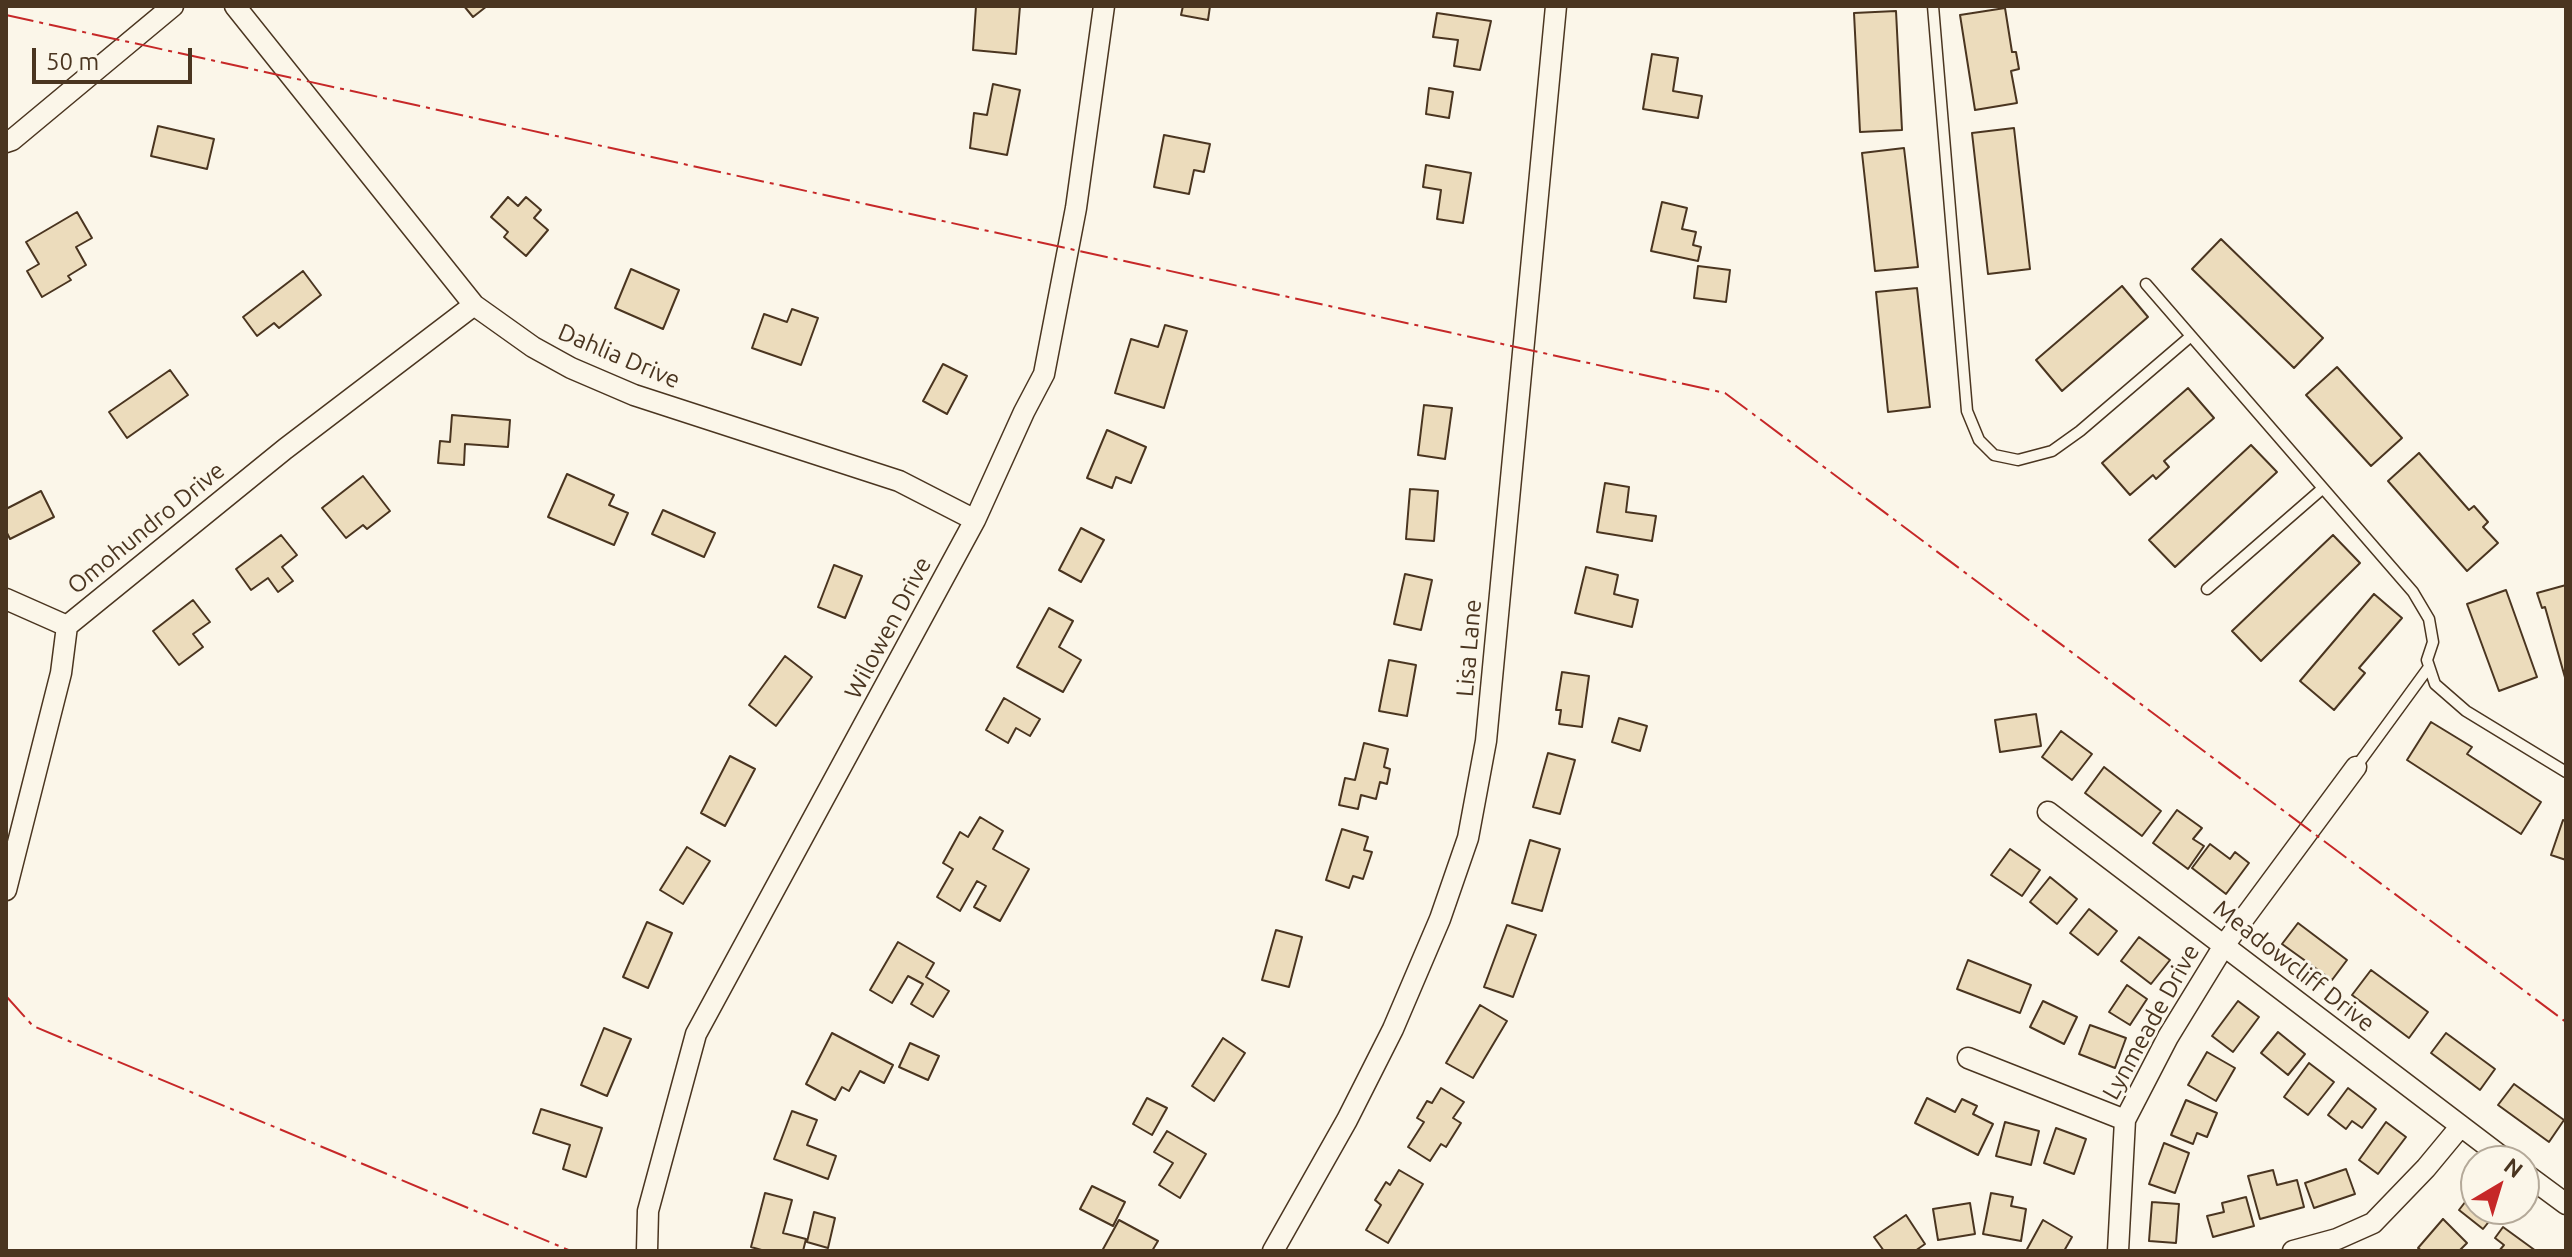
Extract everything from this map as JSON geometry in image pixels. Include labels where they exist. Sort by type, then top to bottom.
[{"type":"street","points":[[6,142],[173,6]]},
{"type":"street","name":"Dahlia Drive","points":[[235,6],[474,305],[533,347],[634,395],[899,481],[975,520]]},
{"type":"street","name":"Wilowen Drive","points":[[647,1251],[648,1211],[696,1034],[975,520],[1044,374],[1076,208],[1104,6]]},
{"type":"street","name":"Lisa Lane","points":[[1273,1251],[1347,1120],[1393,1029],[1440,919],[1468,838],[1486,741],[1556,6]]},
{"type":"street","name":"Omohundro Drive","points":[[6,890],[61,673],[67,626],[285,449],[474,305]]},
{"type":"street","points":[[6,599],[67,626]]},
{"type":"street","name":"Lynmeade Drive","points":[[2118,1251],[2125,1120],[2168,1037],[2225,944],[2356,767]]},
{"type":"street","name":"Meadowcliff Drive","points":[[2048,812],[2485,1145]]},
{"type":"street","points":[[1968,1058],[2125,1120]]},
{"type":"street","points":[[2293,1251],[2337,1239],[2373,1223],[2460,1127]]},
{"type":"street","points":[[2540,1185],[2566,1204]]},
{"type":"lane","points":[[1933,6],[1967,411],[1979,440],[1994,455],[2018,460],[2052,451],[2080,431],[2191,336]]},
{"type":"lane","points":[[2146,284],[2413,592],[2429,619],[2433,642],[2427,660],[2435,684],[2466,711],[2566,772]]},
{"type":"lane","points":[[2207,589],[2322,489]]},
{"type":"lane","points":[[2356,767],[2429,667]]},
{"type":"building","points":[[464,6],[487,6],[473,17]]},
{"type":"building","points":[[976,6],[1020,6],[1016,54],[973,50]]},
{"type":"building","points":[[1183,6],[1210,6],[1208,20],[1181,15]]},
{"type":"building","points":[[2005,8],[2012,52],[2016,52],[2019,69],[2011,71],[2017,103],[1975,110],[1960,15]]},
{"type":"building","points":[[1896,11],[1902,130],[1860,132],[1854,13]]},
{"type":"building","points":[[1437,13],[1491,21],[1480,70],[1454,66],[1458,40],[1433,37]]},
{"type":"building","points":[[1652,54],[1678,58],[1673,91],[1702,96],[1698,118],[1643,109]]},
{"type":"building","points":[[993,84],[1020,90],[1007,155],[970,148],[974,113],[987,115]]},
{"type":"building","points":[[1429,88],[1453,92],[1449,118],[1426,114]]},
{"type":"building","points":[[158,126],[214,139],[207,169],[151,156]]},
{"type":"building","points":[[2014,128],[2030,269],[1988,274],[1972,133]]},
{"type":"building","points":[[1164,135],[1210,144],[1204,172],[1194,170],[1189,194],[1154,187]]},
{"type":"building","points":[[1904,148],[1918,267],[1875,271],[1862,153]]},
{"type":"building","points":[[1426,165],[1471,173],[1463,223],[1437,219],[1441,190],[1423,187]]},
{"type":"building","points":[[508,197],[518,206],[526,197],[541,210],[534,218],[548,230],[526,256],[504,237],[508,232],[491,217]]},
{"type":"building","points":[[1662,202],[1687,208],[1682,229],[1696,232],[1693,245],[1701,247],[1698,261],[1651,251]]},
{"type":"building","points":[[77,212],[92,238],[76,247],[86,265],[68,276],[71,280],[42,297],[27,271],[39,264],[26,242]]},
{"type":"building","points":[[2221,239],[2323,338],[2294,368],[2192,269]]},
{"type":"building","points":[[1698,266],[1730,270],[1726,302],[1694,298]]},
{"type":"building","points":[[631,269],[679,290],[663,329],[615,308]]},
{"type":"building","points":[[303,271],[321,295],[279,328],[274,323],[257,336],[243,317]]},
{"type":"building","points":[[2122,286],[2148,317],[2062,391],[2036,360]]},
{"type":"building","points":[[1917,288],[1930,407],[1888,412],[1876,292]]},
{"type":"building","points":[[792,309],[818,318],[801,365],[752,348],[764,314],[787,322]]},
{"type":"building","points":[[1165,325],[1187,331],[1164,408],[1115,393],[1131,339],[1158,347]]},
{"type":"building","points":[[943,364],[967,376],[947,414],[923,401]]},
{"type":"building","points":[[2337,367],[2402,438],[2371,466],[2306,395]]},
{"type":"building","points":[[170,370],[188,395],[127,438],[109,412]]},
{"type":"building","points":[[2188,388],[2214,418],[2164,461],[2169,467],[2156,479],[2153,475],[2130,495],[2102,463]]},
{"type":"building","points":[[1424,405],[1452,408],[1445,459],[1418,455]]},
{"type":"building","points":[[452,415],[510,420],[508,447],[465,444],[464,465],[438,463],[440,441],[450,442]]},
{"type":"building","points":[[1107,430],[1146,447],[1131,483],[1116,477],[1112,488],[1087,478]]},
{"type":"building","points":[[2251,445],[2277,472],[2175,567],[2149,540]]},
{"type":"building","points":[[2419,453],[2469,510],[2474,506],[2488,522],[2483,527],[2498,543],[2467,571],[2388,481]]},
{"type":"building","points":[[567,474],[614,495],[609,505],[628,513],[614,545],[548,517]]},
{"type":"building","points":[[363,476],[390,511],[367,529],[363,525],[346,538],[322,508]]},
{"type":"building","points":[[1605,483],[1629,487],[1626,512],[1656,516],[1652,541],[1597,532]]},
{"type":"building","points":[[1410,489],[1438,491],[1434,541],[1406,539]]},
{"type":"building","points":[[41,491],[54,517],[10,539],[6,531],[6,509]]},
{"type":"building","points":[[663,510],[715,533],[704,557],[652,534]]},
{"type":"building","points":[[1081,528],[1104,540],[1081,582],[1059,570]]},
{"type":"building","points":[[281,535],[297,555],[282,567],[293,581],[278,592],[268,578],[251,590],[236,569]]},
{"type":"building","points":[[2333,535],[2360,563],[2261,661],[2232,631]]},
{"type":"building","points":[[834,565],[862,576],[845,618],[818,607]]},
{"type":"building","points":[[1586,567],[1618,575],[1614,594],[1638,600],[1632,627],[1575,613]]},
{"type":"building","points":[[1405,574],[1432,580],[1421,630],[1394,624]]},
{"type":"building","points":[[2566,585],[2566,681],[2545,607],[2542,608],[2537,593]]},
{"type":"building","points":[[2506,590],[2537,677],[2499,691],[2467,604]]},
{"type":"building","points":[[2374,594],[2402,618],[2359,668],[2365,673],[2334,710],[2300,681]]},
{"type":"building","points":[[193,600],[210,622],[193,634],[203,647],[179,665],[153,631]]},
{"type":"building","points":[[1049,608],[1073,621],[1059,647],[1081,660],[1063,692],[1017,667]]},
{"type":"building","points":[[785,656],[812,677],[776,726],[749,705]]},
{"type":"building","points":[[1389,660],[1416,665],[1407,716],[1379,711]]},
{"type":"building","points":[[1562,672],[1589,676],[1582,727],[1559,724],[1561,710],[1556,710]]},
{"type":"building","points":[[1004,698],[1040,719],[1030,736],[1016,728],[1008,743],[986,730]]},
{"type":"building","points":[[2036,714],[2041,746],[2000,752],[1995,720]]},
{"type":"building","points":[[1619,718],[1647,726],[1640,751],[1612,742]]},
{"type":"building","points":[[2431,722],[2472,747],[2467,754],[2541,802],[2521,834],[2407,760]]},
{"type":"building","points":[[2061,731],[2092,754],[2072,780],[2042,757]]},
{"type":"building","points":[[1364,743],[1388,749],[1384,767],[1390,769],[1387,784],[1380,782],[1376,799],[1361,795],[1358,809],[1339,805],[1345,778],[1355,780]]},
{"type":"building","points":[[1548,753],[1575,760],[1560,814],[1533,807]]},
{"type":"building","points":[[730,756],[755,769],[725,826],[701,813]]},
{"type":"building","points":[[2104,767],[2161,811],[2142,836],[2085,793]]},
{"type":"building","points":[[2177,810],[2202,828],[2193,839],[2204,846],[2188,869],[2153,843]]},
{"type":"building","points":[[980,817],[1003,831],[993,849],[1029,869],[1000,921],[974,907],[986,886],[977,881],[960,911],[937,897],[953,869],[943,863],[960,832],[968,837]]},
{"type":"building","points":[[2563,820],[2566,821],[2566,860],[2551,855]]},
{"type":"building","points":[[1342,829],[1368,837],[1364,850],[1372,852],[1363,879],[1353,876],[1349,888],[1326,880]]},
{"type":"building","points":[[1530,840],[1560,849],[1542,911],[1512,903]]},
{"type":"building","points":[[2210,844],[2230,859],[2235,852],[2249,863],[2226,894],[2192,868]]},
{"type":"building","points":[[687,847],[710,861],[683,904],[660,890]]},
{"type":"building","points":[[2010,849],[2040,870],[2022,896],[1991,875]]},
{"type":"building","points":[[2050,877],[2077,899],[2057,924],[2030,902]]},
{"type":"building","points":[[2089,909],[2117,931],[2098,955],[2070,933]]},
{"type":"building","points":[[647,922],[672,933],[648,988],[623,977]]},
{"type":"building","points":[[2298,923],[2347,960],[2332,980],[2282,944]]},
{"type":"building","points":[[1507,925],[1536,935],[1513,997],[1484,987]]},
{"type":"building","points":[[1276,930],[1302,937],[1289,987],[1262,980]]},
{"type":"building","points":[[2139,937],[2170,960],[2151,984],[2121,961]]},
{"type":"building","points":[[898,942],[934,963],[926,977],[949,991],[933,1017],[911,1004],[923,984],[908,976],[892,1003],[870,990]]},
{"type":"building","points":[[1968,960],[2031,985],[2020,1013],[1957,989]]},
{"type":"building","points":[[2371,970],[2428,1012],[2409,1038],[2352,995]]},
{"type":"building","points":[[2127,985],[2147,999],[2130,1025],[2109,1012]]},
{"type":"building","points":[[2043,1001],[2077,1017],[2064,1044],[2030,1027]]},
{"type":"building","points":[[2238,1001],[2259,1017],[2233,1052],[2212,1036]]},
{"type":"building","points":[[1480,1005],[1507,1021],[1473,1078],[1446,1063]]},
{"type":"building","points":[[2090,1025],[2126,1038],[2115,1068],[2079,1054]]},
{"type":"building","points":[[604,1028],[631,1039],[607,1096],[581,1085]]},
{"type":"building","points":[[2278,1032],[2305,1054],[2288,1075],[2261,1053]]},
{"type":"building","points":[[832,1033],[893,1065],[884,1083],[860,1071],[849,1091],[842,1087],[835,1100],[806,1084]]},
{"type":"building","points":[[2446,1033],[2495,1069],[2480,1090],[2431,1053]]},
{"type":"building","points":[[1223,1038],[1245,1053],[1214,1101],[1192,1086]]},
{"type":"building","points":[[910,1043],[939,1056],[928,1080],[899,1067]]},
{"type":"building","points":[[2207,1052],[2235,1068],[2216,1101],[2188,1085]]},
{"type":"building","points":[[2309,1063],[2334,1082],[2308,1115],[2284,1097]]},
{"type":"building","points":[[2514,1084],[2564,1120],[2549,1142],[2498,1105]]},
{"type":"building","points":[[1441,1088],[1464,1102],[1453,1118],[1461,1123],[1446,1147],[1441,1144],[1430,1161],[1408,1147],[1424,1122],[1417,1118],[1427,1101],[1432,1103]]},
{"type":"building","points":[[2348,1088],[2376,1109],[2362,1128],[2352,1121],[2346,1129],[2328,1115]]},
{"type":"building","points":[[1147,1098],[1167,1108],[1152,1135],[1133,1124]]},
{"type":"building","points":[[1927,1098],[1955,1112],[1962,1099],[1977,1106],[1973,1114],[1993,1124],[1978,1155],[1915,1123]]},
{"type":"building","points":[[2186,1100],[2217,1113],[2207,1137],[2197,1133],[2193,1144],[2171,1135]]},
{"type":"building","points":[[541,1109],[602,1128],[586,1177],[563,1169],[570,1145],[533,1133]]},
{"type":"building","points":[[792,1111],[817,1120],[807,1145],[836,1156],[828,1179],[774,1159]]},
{"type":"building","points":[[2005,1122],[2039,1131],[2031,1165],[1996,1156]]},
{"type":"building","points":[[2386,1122],[2406,1137],[2378,1174],[2359,1160]]},
{"type":"building","points":[[2056,1128],[2086,1139],[2074,1174],[2044,1163]]},
{"type":"building","points":[[1167,1131],[1206,1154],[1180,1198],[1159,1185],[1173,1163],[1154,1152]]},
{"type":"building","points":[[2164,1143],[2189,1153],[2175,1193],[2149,1184]]},
{"type":"building","points":[[2346,1169],[2355,1194],[2314,1208],[2305,1183]]},
{"type":"building","points":[[1399,1170],[1423,1184],[1388,1243],[1366,1230],[1381,1205],[1375,1200],[1386,1182],[1390,1185]]},
{"type":"building","points":[[2273,1170],[2277,1185],[2297,1180],[2304,1207],[2260,1219],[2248,1176]]},
{"type":"building","points":[[1092,1186],[1125,1202],[1113,1226],[1080,1209]]},
{"type":"building","points":[[765,1193],[792,1200],[783,1233],[806,1239],[803,1251],[765,1251],[751,1247]]},
{"type":"building","points":[[1991,1193],[2013,1197],[2011,1206],[2026,1209],[2021,1241],[1983,1234]]},
{"type":"building","points":[[2246,1197],[2254,1226],[2213,1237],[2207,1216],[2224,1212],[2222,1203]]},
{"type":"building","points":[[2152,1202],[2179,1204],[2176,1243],[2149,1241]]},
{"type":"building","points":[[1970,1203],[1975,1234],[1938,1240],[1933,1209]]},
{"type":"building","points":[[814,1212],[835,1218],[828,1248],[807,1242]]},
{"type":"building","points":[[1906,1215],[1925,1244],[1915,1251],[1884,1251],[1874,1237]]},
{"type":"building","points":[[2443,1219],[2467,1243],[2459,1251],[2422,1251],[2418,1248]]},
{"type":"building","points":[[1119,1220],[1158,1241],[1152,1251],[1102,1251]]},
{"type":"building","points":[[2043,1220],[2072,1237],[2064,1251],[2026,1251]]},
{"type":"building","points":[[2503,1227],[2536,1251],[2499,1251],[2504,1245],[2495,1238]]},
{"type":"power","points":[[6,15],[1725,393],[2566,1022]]},
{"type":"power","points":[[6,996],[33,1026],[571,1251]]}]
